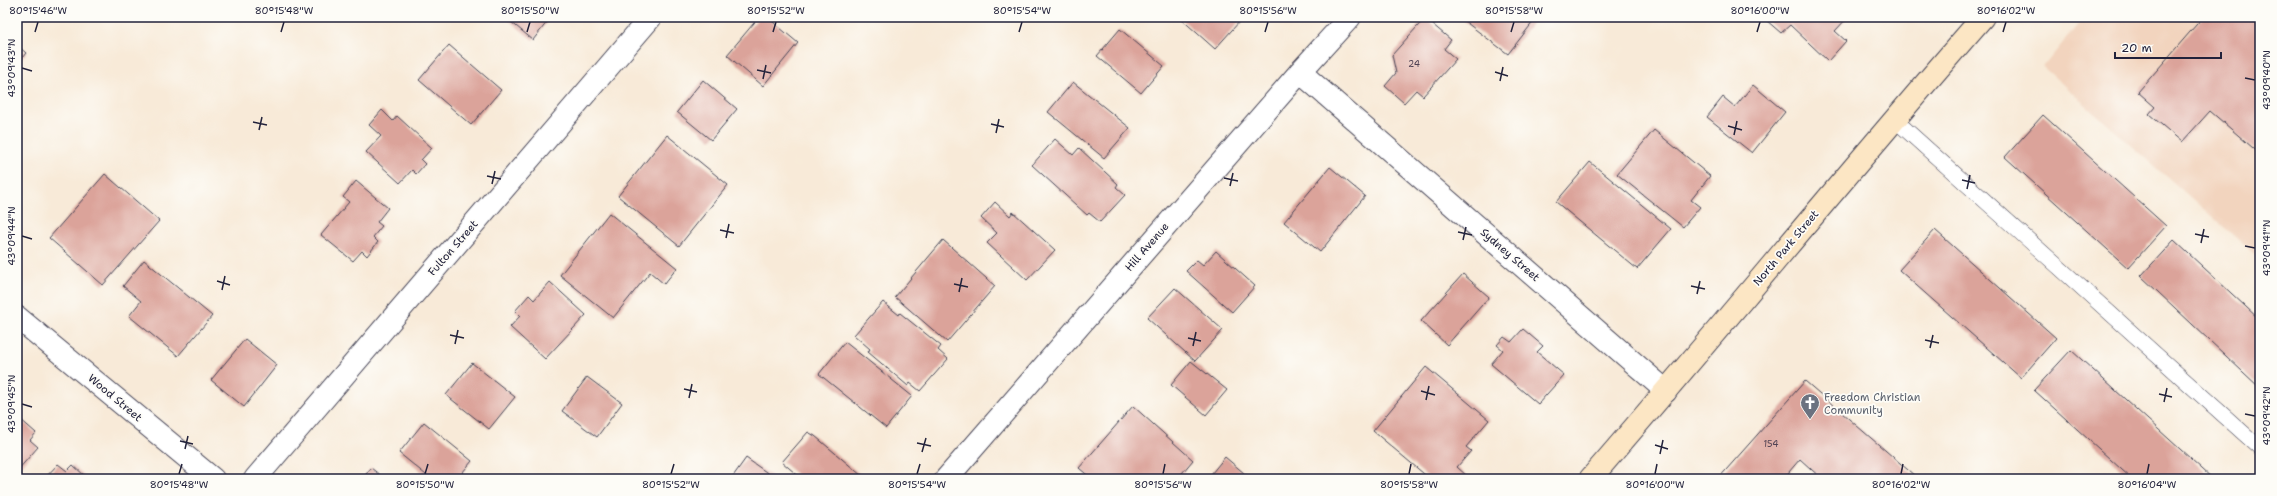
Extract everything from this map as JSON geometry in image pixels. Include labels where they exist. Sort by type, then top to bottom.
[{"type":"main road","name":"North Park Street","points":[[1590,479],[1666,392],[1894,119],[1983,17]]},
{"type":"street","name":"Fulton Street","points":[[255,479],[651,17]]},
{"type":"street","name":"Hill Avenue","points":[[946,479],[1300,72],[1350,17]]},
{"type":"street","name":"Sydney Street","points":[[1300,72],[1666,392]]},
{"type":"street","name":"Wood Street","points":[[17,317],[213,479]]},
{"type":"lane","points":[[1894,119],[2260,448]]},
{"type":"shaded area","points":[[2084,17],[2260,17],[2260,259],[2043,67]]},
{"type":"building","points":[[505,17],[551,17],[533,40]]},
{"type":"building","points":[[759,17],[767,17],[798,43],[763,86],[727,55]]},
{"type":"building","points":[[1179,17],[1236,17],[1240,21],[1215,49]]},
{"type":"building","points":[[1459,17],[1537,17],[1508,54]]},
{"type":"building","points":[[1768,17],[1848,17],[1835,31],[1846,41],[1828,61],[1790,25],[1781,33],[1766,20]]},
{"type":"building","points":[[2203,17],[2260,17],[2260,154],[2210,111],[2182,142],[2149,114],[2155,107],[2138,92]]},
{"type":"building","points":[[1425,18],[1451,40],[1444,49],[1456,59],[1423,96],[1416,90],[1404,103],[1385,86],[1396,73],[1392,55]]},
{"type":"building","points":[[1120,29],[1164,66],[1141,93],[1097,56]]},
{"type":"building","points":[[17,45],[26,53],[17,64]]},
{"type":"building","points":[[449,45],[501,90],[471,125],[419,80]]},
{"type":"building","points":[[703,80],[737,109],[711,140],[677,112]]},
{"type":"building","points":[[1073,82],[1130,128],[1104,158],[1048,112]]},
{"type":"building","points":[[1753,85],[1785,112],[1752,153],[1707,117],[1723,97],[1735,107]]},
{"type":"building","points":[[382,110],[393,121],[397,116],[432,148],[421,160],[425,164],[416,174],[412,170],[400,183],[366,152],[381,136],[369,125]]},
{"type":"building","points":[[2043,115],[2166,226],[2128,268],[2005,157]]},
{"type":"building","points":[[1654,130],[1710,176],[1691,200],[1700,207],[1683,227],[1617,174]]},
{"type":"building","points":[[667,135],[728,185],[679,246],[618,196]]},
{"type":"building","points":[[1055,139],[1073,155],[1079,148],[1118,184],[1116,187],[1125,195],[1100,222],[1089,213],[1087,215],[1032,165]]},
{"type":"building","points":[[1590,162],[1671,229],[1637,269],[1556,202]]},
{"type":"building","points":[[1330,167],[1365,196],[1320,252],[1284,222]]},
{"type":"building","points":[[105,174],[159,221],[103,285],[49,238]]},
{"type":"building","points":[[356,181],[388,208],[377,222],[382,226],[373,237],[378,242],[367,256],[362,251],[353,261],[321,235],[349,202],[343,197]]},
{"type":"building","points":[[995,202],[1010,216],[1013,212],[1055,250],[1027,280],[987,243],[997,233],[981,218]]},
{"type":"building","points":[[609,213],[677,268],[664,284],[650,272],[613,318],[560,275]]},
{"type":"building","points":[[1935,230],[2056,338],[2021,378],[1899,270]]},
{"type":"building","points":[[943,240],[995,286],[947,342],[895,297]]},
{"type":"building","points":[[2174,240],[2260,320],[2260,388],[2141,276]]},
{"type":"building","points":[[1216,251],[1255,286],[1232,312],[1186,271],[1197,260],[1203,265]]},
{"type":"building","points":[[144,260],[212,316],[178,356],[129,316],[141,301],[123,286]]},
{"type":"building","points":[[1463,274],[1489,297],[1447,345],[1421,321]]},
{"type":"building","points":[[550,282],[586,315],[545,359],[510,327],[520,316],[515,311],[529,295],[534,300]]},
{"type":"building","points":[[1175,288],[1223,330],[1195,361],[1147,318]]},
{"type":"building","points":[[883,302],[899,315],[900,313],[941,346],[938,350],[948,359],[920,391],[910,383],[908,386],[868,352],[870,349],[854,335]]},
{"type":"building","points":[[1523,329],[1543,346],[1537,352],[1564,375],[1538,404],[1491,364],[1503,350],[1497,345],[1504,337],[1511,342]]},
{"type":"building","points":[[245,339],[277,365],[244,407],[211,380]]},
{"type":"building","points":[[845,342],[912,396],[886,428],[819,374]]},
{"type":"building","points":[[2071,350],[2213,479],[2132,479],[2034,390]]},
{"type":"building","points":[[1191,361],[1227,390],[1206,415],[1171,385]]},
{"type":"building","points":[[472,363],[515,397],[489,429],[446,395]]},
{"type":"building","points":[[1426,367],[1489,420],[1466,447],[1471,451],[1457,467],[1467,476],[1464,479],[1430,479],[1373,431]]},
{"type":"building","points":[[587,377],[622,403],[597,437],[562,411]]},
{"type":"building","name":"Freedom Christian Community","points":[[1805,381],[1915,476],[1912,479],[1822,479],[1800,459],[1783,479],[1718,479]]},
{"type":"building","points":[[1133,406],[1193,460],[1177,479],[1092,479],[1079,468]]},
{"type":"building","points":[[19,418],[36,433],[30,440],[38,447],[17,471],[17,420]]},
{"type":"building","points":[[424,422],[472,461],[457,479],[431,479],[399,453]]},
{"type":"building","points":[[808,432],[815,436],[862,476],[860,479],[802,479],[782,462]]},
{"type":"building","points":[[1225,457],[1251,479],[1207,479]]},
{"type":"building","points":[[746,458],[776,479],[731,479]]},
{"type":"building","points":[[58,464],[67,471],[73,465],[86,477],[84,479],[44,479]]},
{"type":"building","points":[[371,468],[385,479],[362,479]]},
{"type":"place","name":"Freedom Christian Community","points":[[1810,420]]}]
